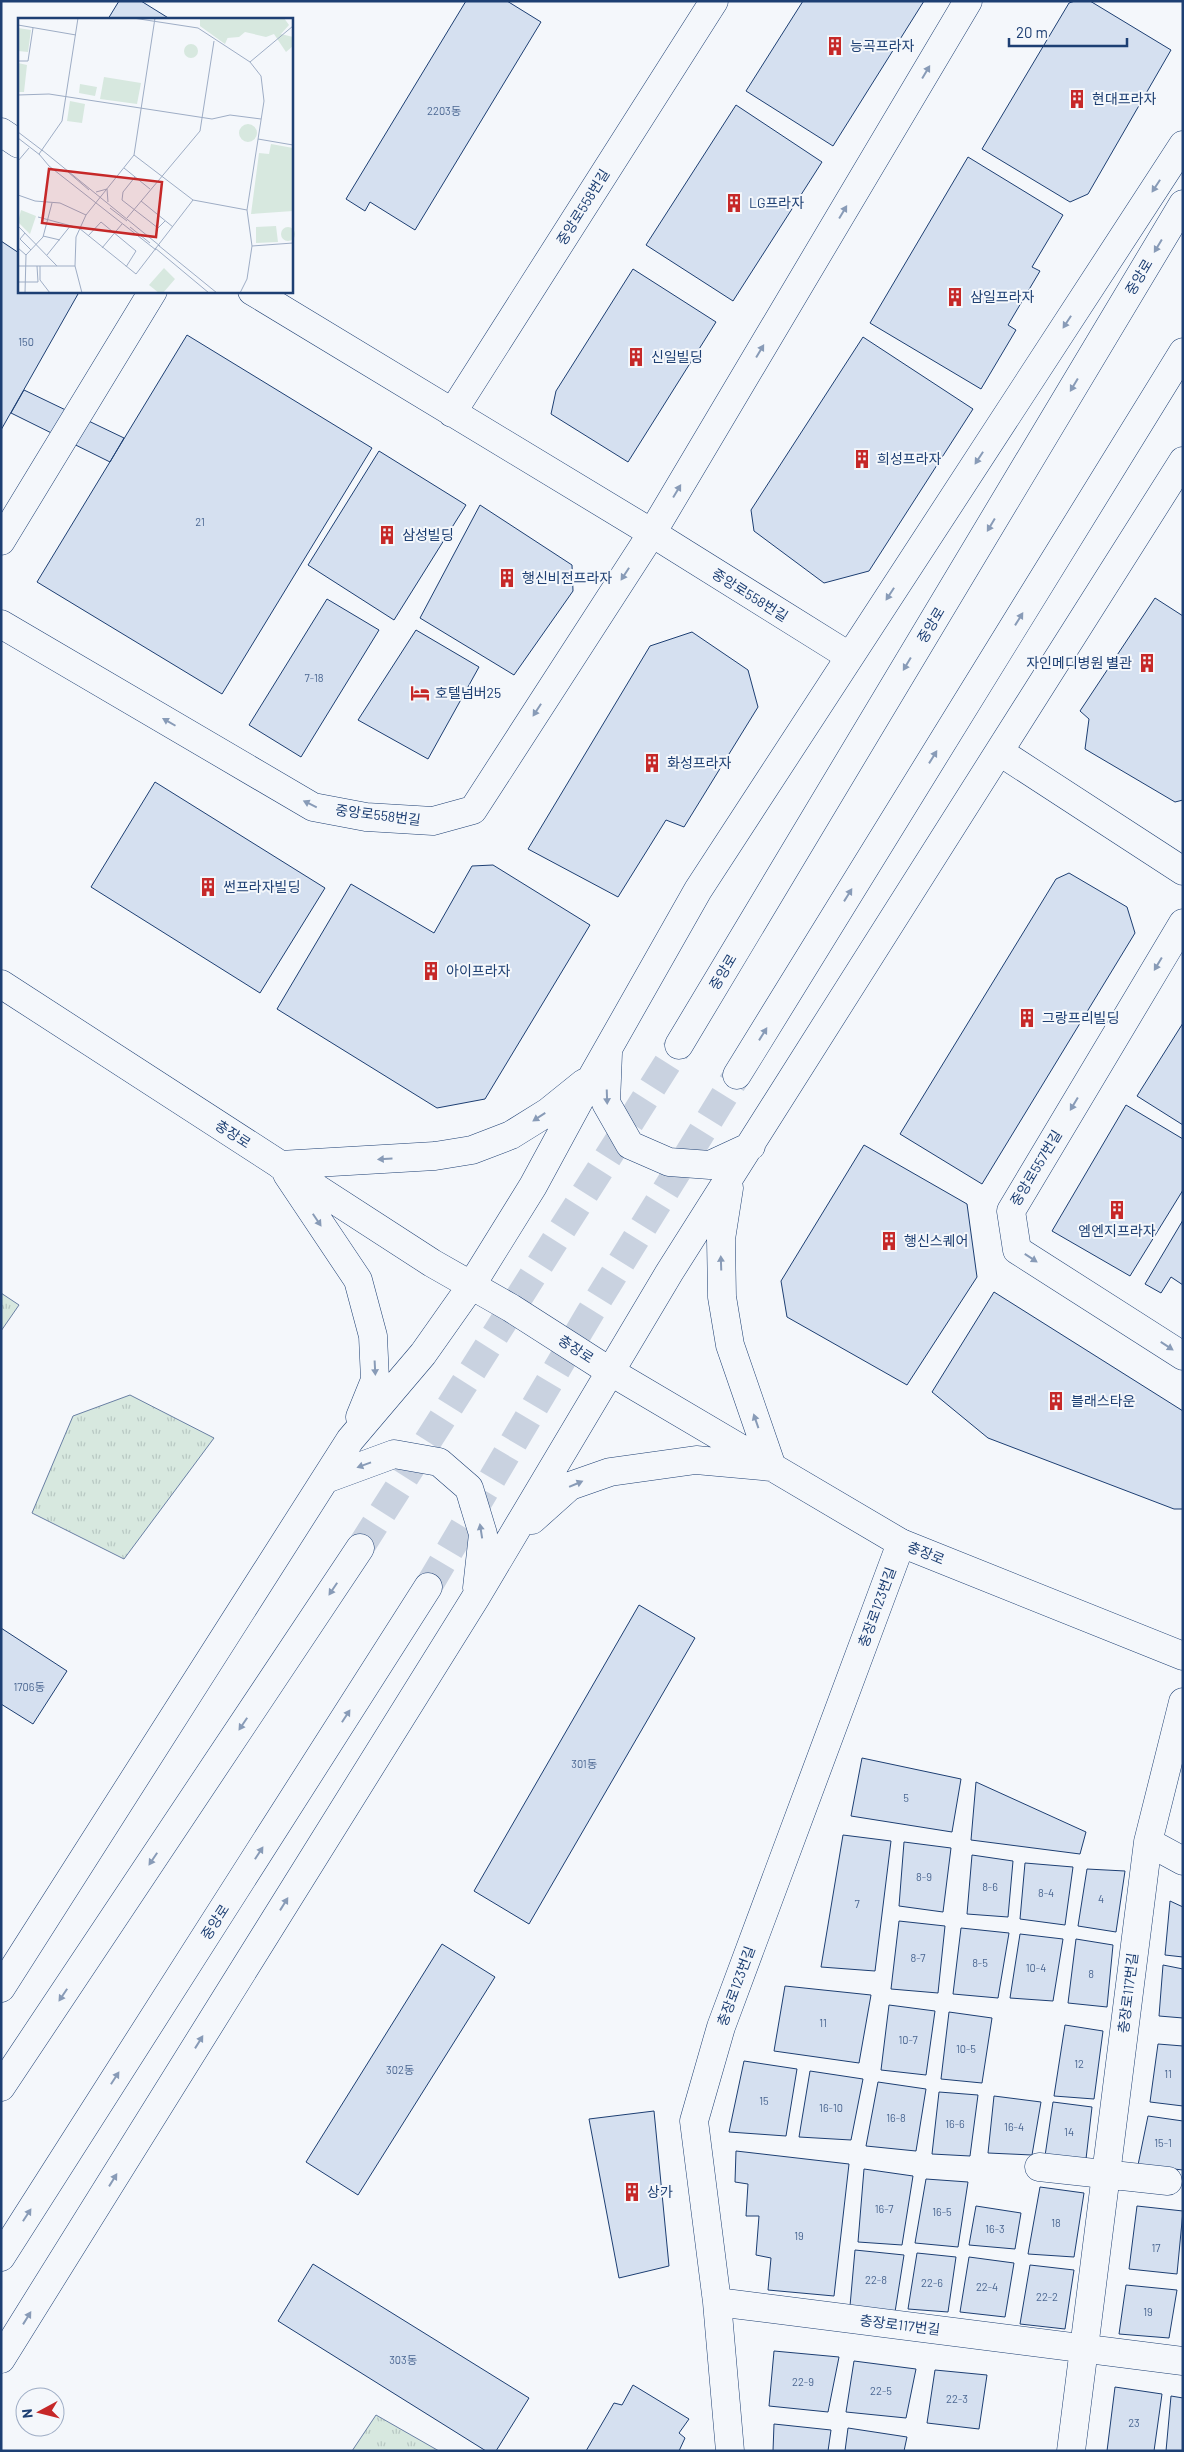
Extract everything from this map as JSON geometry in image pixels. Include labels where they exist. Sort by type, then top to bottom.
[{"type":"main road","name":"중앙로558번길","points":[[452,413],[714,1]]},
{"type":"main road","points":[[652,533],[968,1]]},
{"type":"main road","points":[[1,132],[18,143]]},
{"type":"main road","points":[[1,1988],[350,1440],[423,1354],[471,1286],[533,1186],[608,1048],[698,890],[1183,145]]},
{"type":"main road","name":"중앙로","points":[[679,1045],[1183,204]]},
{"type":"main road","points":[[1,541],[152,292]]},
{"type":"main road","name":"중앙로558번길","points":[[254,292],[652,533],[850,656]]},
{"type":"main road","points":[[737,1075],[1183,352]]},
{"type":"main road","points":[[1,2359],[476,1597],[669,1273],[1183,461]]},
{"type":"main road","name":"중앙로558번길","points":[[1,624],[314,807],[366,817],[433,822],[473,810],[652,533]]},
{"type":"main road","points":[[1000,752],[1183,871]]},
{"type":"main road","name":"중앙로557번길","points":[[1183,922],[1010,1211],[1017,1250],[1183,1356]]},
{"type":"main road","name":"충장로","points":[[1,984],[471,1286],[511,1308],[611,1372],[901,1543],[1183,1656]]},
{"type":"main road","points":[[608,1048],[606,1103],[630,1145],[669,1162],[710,1164],[751,1146]]},
{"type":"main road","points":[[280,1165],[435,1156],[472,1150],[511,1135],[548,1112],[592,1077]]},
{"type":"main road","points":[[280,1165],[358,1280],[373,1336],[375,1380],[350,1440]]},
{"type":"main road","points":[[512,1538],[570,1486],[610,1472],[696,1460],[772,1467],[730,1345],[722,1297],[721,1239],[731,1177]]},
{"type":"main road","points":[[326,1479],[394,1454],[439,1462],[469,1488],[483,1534],[476,1597]]},
{"type":"main road","name":"충장로123번길","points":[[730,2451],[717,2302],[694,2121],[721,2027],[901,1543]]},
{"type":"main road","points":[[1,2088],[360,1548]]},
{"type":"main road","name":"중앙로","points":[[1,2256],[428,1587]]},
{"type":"main road","name":"충장로117번길","points":[[1071,2451],[1148,1842],[1183,1702]]},
{"type":"main road","points":[[1148,1842],[1183,1861]]},
{"type":"main road","points":[[1039,2167],[1168,2181]]},
{"type":"main road","name":"충장로117번길","points":[[717,2302],[1183,2361]]},
{"type":"green space","points":[[1,1293],[19,1305],[1,1331]]},
{"type":"green space","points":[[130,1395],[214,1438],[124,1559],[32,1513],[73,1416]]},
{"type":"green space","points":[[376,2415],[439,2451],[352,2451]]},
{"type":"building","points":[[119,1],[141,1],[168,18],[109,18]]},
{"type":"building","points":[[466,1],[507,1],[541,22],[415,230],[370,202],[365,211],[346,199]]},
{"type":"building","name":"능곡프라자","points":[[803,1],[924,1],[833,146],[746,91]]},
{"type":"building","name":"현대프라자","points":[[1090,1],[1171,50],[1088,194],[1070,202],[982,149],[1069,3]]},
{"type":"building","name":"LG프라자","points":[[736,105],[822,162],[733,301],[646,245]]},
{"type":"building","name":"삼일프라자","points":[[968,157],[1063,215],[1032,267],[1040,271],[1008,325],[1016,330],[981,389],[870,323]]},
{"type":"building","points":[[1,241],[18,252],[18,292],[75,292],[78,294],[1,430]]},
{"type":"building","name":"신일빌딩","points":[[633,269],[716,322],[628,462],[551,414],[556,391]]},
{"type":"building","points":[[187,335],[372,448],[222,694],[37,582]]},
{"type":"building","name":"희성프라자","points":[[863,337],[973,409],[869,571],[824,583],[754,531],[751,510]]},
{"type":"building","points":[[24,390],[124,438],[110,462],[11,413]]},
{"type":"building","name":"삼성빌딩","points":[[379,451],[466,505],[394,620],[308,565]]},
{"type":"building","name":"행신비전프라자","points":[[480,505],[572,565],[573,591],[514,675],[420,618]]},
{"type":"building","name":"자인메디병원 별관","points":[[1155,598],[1183,616],[1183,800],[1175,802],[1085,749],[1089,719],[1080,711]]},
{"type":"building","points":[[327,599],[379,630],[301,757],[249,725]]},
{"type":"building","name":"호텔넘버25","points":[[416,630],[479,667],[428,759],[358,720]]},
{"type":"building","name":"화성프라자","points":[[692,632],[748,670],[758,707],[684,827],[666,820],[618,897],[528,849],[650,646]]},
{"type":"building","name":"썬프라자빌딩","points":[[155,782],[325,888],[260,993],[91,887]]},
{"type":"building","name":"아이프라자","points":[[493,865],[590,925],[485,1099],[437,1108],[277,1009],[351,884],[434,933],[472,866]]},
{"type":"building","name":"그랑프리빌딩","points":[[1069,873],[1127,907],[1135,933],[982,1184],[900,1134],[1056,879]]},
{"type":"building","points":[[1183,1023],[1183,1125],[1137,1096]]},
{"type":"building","name":"엠엔지프라자","points":[[1126,1105],[1183,1139],[1183,1190],[1130,1276],[1052,1231]]},
{"type":"building","name":"행신스퀘어","points":[[864,1145],[967,1204],[977,1277],[907,1385],[787,1317],[781,1281]]},
{"type":"building","points":[[1183,1220],[1183,1285],[1171,1277],[1161,1293],[1145,1284]]},
{"type":"building","name":"블래스타운","points":[[994,1292],[1183,1411],[1183,1509],[1174,1509],[988,1438],[932,1392]]},
{"type":"building","points":[[639,1605],[695,1638],[529,1924],[474,1891]]},
{"type":"building","points":[[1,1628],[67,1671],[33,1724],[1,1704]]},
{"type":"building","points":[[862,1758],[961,1779],[952,1832],[851,1816]]},
{"type":"building","points":[[976,1782],[1086,1832],[1080,1854],[971,1840]]},
{"type":"building","points":[[843,1835],[891,1841],[875,1971],[821,1967]]},
{"type":"building","points":[[904,1842],[951,1848],[943,1912],[899,1906]]},
{"type":"building","points":[[972,1855],[1013,1861],[1008,1917],[967,1914]]},
{"type":"building","points":[[1025,1863],[1073,1867],[1065,1925],[1020,1919]]},
{"type":"building","points":[[1087,1869],[1125,1871],[1116,1932],[1078,1926]]},
{"type":"building","points":[[1170,1901],[1183,1907],[1183,1957],[1165,1955]]},
{"type":"building","points":[[899,1921],[945,1926],[938,1993],[891,1989]]},
{"type":"building","points":[[961,1928],[1009,1933],[998,1998],[953,1994]]},
{"type":"building","points":[[1020,1934],[1063,1939],[1053,2001],[1010,1998]]},
{"type":"building","points":[[1076,1939],[1113,1945],[1107,2007],[1068,2003]]},
{"type":"building","points":[[442,1944],[495,1977],[358,2195],[306,2162]]},
{"type":"building","points":[[1163,1965],[1183,1969],[1183,2018],[1159,2016]]},
{"type":"building","points":[[785,1986],[871,1995],[859,2063],[774,2051]]},
{"type":"building","points":[[889,2005],[935,2011],[926,2075],[881,2070]]},
{"type":"building","points":[[949,2012],[992,2018],[982,2083],[941,2079]]},
{"type":"building","points":[[1065,2025],[1103,2031],[1094,2099],[1054,2096]]},
{"type":"building","points":[[1158,2044],[1183,2046],[1183,2106],[1150,2102]]},
{"type":"building","points":[[744,2061],[797,2069],[786,2136],[729,2132]]},
{"type":"building","points":[[810,2071],[863,2079],[851,2140],[799,2137]]},
{"type":"building","points":[[878,2082],[926,2089],[916,2151],[866,2146]]},
{"type":"building","points":[[939,2092],[978,2095],[970,2156],[932,2154]]},
{"type":"building","points":[[994,2096],[1041,2102],[1032,2155],[988,2153]]},
{"type":"building","points":[[1053,2102],[1092,2107],[1086,2159],[1045,2156]]},
{"type":"building","name":"상가","points":[[654,2111],[669,2266],[619,2278],[589,2119]]},
{"type":"building","points":[[1148,2116],[1183,2121],[1183,2170],[1138,2165]]},
{"type":"building","points":[[736,2151],[849,2164],[834,2296],[768,2290],[771,2258],[756,2255],[759,2216],[746,2216],[748,2184],[735,2182]]},
{"type":"building","points":[[864,2169],[913,2176],[902,2245],[858,2242]]},
{"type":"building","points":[[926,2179],[968,2182],[958,2247],[915,2243]]},
{"type":"building","points":[[1040,2187],[1084,2193],[1074,2257],[1028,2254]]},
{"type":"building","points":[[976,2206],[1021,2213],[1015,2249],[969,2245]]},
{"type":"building","points":[[1137,2206],[1183,2211],[1177,2274],[1129,2269]]},
{"type":"building","points":[[855,2250],[904,2255],[895,2312],[850,2306]]},
{"type":"building","points":[[917,2253],[956,2257],[948,2312],[908,2309]]},
{"type":"building","points":[[969,2257],[1014,2263],[1005,2317],[960,2312]]},
{"type":"building","points":[[313,2264],[529,2398],[496,2451],[486,2451],[278,2321]]},
{"type":"building","points":[[1030,2265],[1074,2270],[1065,2329],[1020,2324]]},
{"type":"building","points":[[1126,2285],[1177,2290],[1169,2338],[1119,2334]]},
{"type":"building","points":[[774,2351],[839,2357],[828,2412],[769,2406]]},
{"type":"building","points":[[854,2361],[916,2369],[906,2418],[846,2412]]},
{"type":"building","points":[[935,2370],[987,2375],[979,2429],[927,2423]]},
{"type":"building","points":[[633,2385],[689,2419],[679,2433],[685,2438],[679,2451],[586,2451],[614,2403],[622,2405]]},
{"type":"building","points":[[1115,2387],[1162,2394],[1154,2451],[1107,2451]]},
{"type":"building","points":[[1171,2396],[1183,2398],[1183,2451],[1166,2451]]},
{"type":"building","points":[[774,2424],[831,2430],[828,2451],[773,2451]]},
{"type":"building","points":[[848,2428],[907,2437],[904,2451],[845,2451]]},
{"type":"tunnel","points":[[360,1548],[679,1045]]},
{"type":"tunnel","points":[[428,1587],[590,1313],[737,1075]]},
{"type":"place","name":"능곡프라자","points":[[835,46]]},
{"type":"place","name":"현대프라자","points":[[1077,99]]},
{"type":"place","name":"LG프라자","points":[[734,203]]},
{"type":"place","name":"삼일프라자","points":[[955,297]]},
{"type":"place","name":"신일빌딩","points":[[636,357]]},
{"type":"place","name":"희성프라자","points":[[862,459]]},
{"type":"place","name":"삼성빌딩","points":[[387,535]]},
{"type":"place","name":"행신비전프라자","points":[[507,578]]},
{"type":"place","name":"자인메디병원 별관","points":[[1147,663]]},
{"type":"place","name":"호텔넘버25","points":[[420,693]]},
{"type":"place","name":"화성프라자","points":[[652,763]]},
{"type":"place","name":"썬프라자빌딩","points":[[208,887]]},
{"type":"place","name":"아이프라자","points":[[431,971]]},
{"type":"place","name":"그랑프리빌딩","points":[[1027,1018]]},
{"type":"place","name":"엠엔지프라자","points":[[1117,1210]]},
{"type":"place","name":"행신스퀘어","points":[[889,1241]]},
{"type":"place","name":"블래스타운","points":[[1056,1401]]},
{"type":"place","name":"상가","points":[[632,2192]]}]
